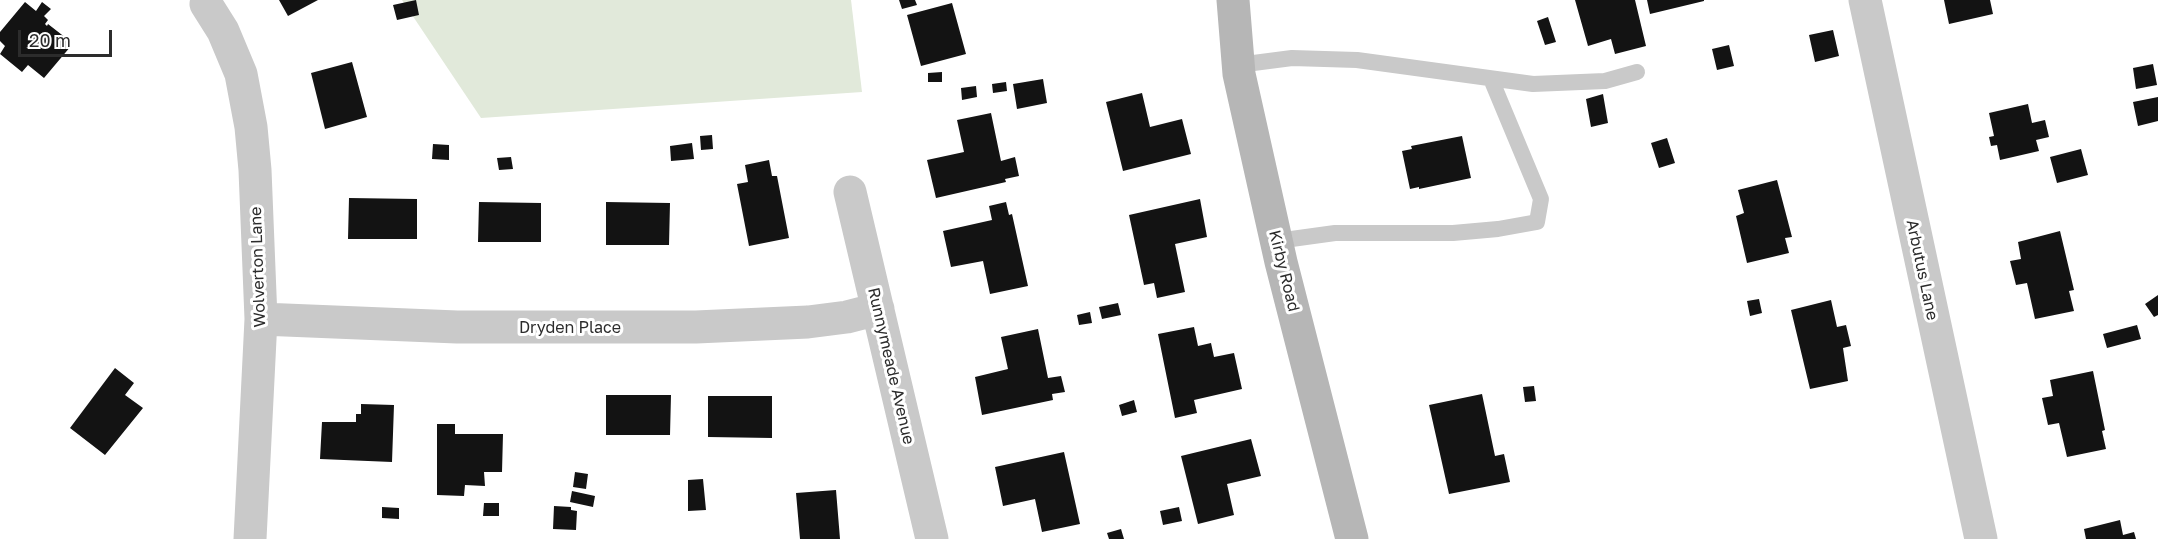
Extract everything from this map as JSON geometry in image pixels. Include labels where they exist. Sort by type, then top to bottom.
[{"type":"main road","name":"Kirby Road","points":[[1233,0],[1238,65],[1277,241],[1352,539]]},
{"type":"street","name":"Arbutus Lane","points":[[1865,0],[1981,539]]},
{"type":"street","name":"Wolverton Lane","points":[[207,4],[223,31],[241,75],[251,127],[255,170],[261,319],[250,539]]},
{"type":"street","name":"Runnymeade Avenue","points":[[850,192],[932,539]]},
{"type":"street","name":"Dryden Place","points":[[261,319],[458,327],[636,328],[808,322],[847,317],[878,309]]},
{"type":"lane","points":[[1238,65],[1292,58],[1356,60],[1533,84],[1605,81],[1637,72]]},
{"type":"lane","points":[[1277,241],[1335,233],[1453,233],[1537,222],[1541,199],[1491,79]]},
{"type":"green space","points":[[402,0],[851,0],[862,92],[481,118]]},
{"type":"building","points":[[279,0],[318,0],[288,16]]},
{"type":"building","points":[[416,0],[419,15],[397,20],[393,5]]},
{"type":"building","points":[[899,0],[915,0],[917,5],[902,9]]},
{"type":"building","points":[[1575,0],[1635,0],[1646,46],[1615,54],[1611,39],[1588,46]]},
{"type":"building","points":[[1647,0],[1704,0],[1704,1],[1650,14]]},
{"type":"building","points":[[1944,0],[1990,0],[1993,14],[1949,24]]},
{"type":"building","points":[[25,2],[36,11],[42,2],[51,9],[44,16],[48,20],[45,24],[66,38],[65,40],[71,46],[44,78],[28,65],[22,72],[0,54],[5,46],[0,41],[0,32]]},
{"type":"building","points":[[952,3],[966,54],[921,66],[907,15]]},
{"type":"building","points":[[1548,17],[1556,42],[1545,45],[1537,21]]},
{"type":"building","points":[[1833,30],[1839,56],[1815,62],[1809,35]]},
{"type":"building","points":[[1729,45],[1734,66],[1717,70],[1712,49]]},
{"type":"building","points":[[352,62],[367,117],[325,129],[311,73]]},
{"type":"building","points":[[2153,64],[2157,85],[2136,89],[2133,68]]},
{"type":"building","points":[[942,72],[942,82],[928,82],[928,73]]},
{"type":"building","points":[[1043,79],[1047,103],[1017,109],[1013,84]]},
{"type":"building","points":[[1006,82],[1007,91],[993,93],[992,84]]},
{"type":"building","points":[[976,86],[977,97],[962,100],[961,88]]},
{"type":"building","points":[[1142,93],[1150,127],[1182,119],[1191,154],[1123,171],[1106,102]]},
{"type":"building","points":[[1603,94],[1608,123],[1591,127],[1586,99]]},
{"type":"building","points":[[2158,97],[2158,121],[2138,126],[2133,102]]},
{"type":"building","points":[[2028,104],[2032,123],[2045,120],[2049,137],[2036,140],[2039,151],[2000,160],[1997,145],[1991,146],[1989,137],[1994,136],[1989,113]]},
{"type":"building","points":[[991,113],[1001,161],[1015,157],[1019,176],[1005,179],[1006,182],[936,198],[927,160],[964,152],[957,120]]},
{"type":"building","points":[[712,135],[713,149],[701,150],[700,136]]},
{"type":"building","points":[[1462,136],[1471,178],[1410,189],[1402,151],[1412,149],[1411,146]]},
{"type":"building","points":[[1667,138],[1675,163],[1659,168],[1651,143]]},
{"type":"building","points":[[692,143],[694,159],[671,161],[670,146]]},
{"type":"building","points":[[433,144],[449,145],[449,160],[432,159]]},
{"type":"building","points":[[2081,149],[2088,175],[2057,183],[2050,157]]},
{"type":"building","points":[[511,157],[513,169],[499,170],[497,158]]},
{"type":"building","points":[[769,160],[772,176],[777,176],[789,238],[749,246],[737,184],[748,182],[745,165]]},
{"type":"building","points":[[1777,180],[1792,237],[1785,238],[1789,253],[1747,263],[1736,216],[1744,213],[1738,190]]},
{"type":"building","points":[[349,198],[417,199],[417,239],[348,239]]},
{"type":"building","points":[[1200,199],[1207,237],[1175,244],[1185,292],[1157,298],[1154,283],[1144,285],[1129,215]]},
{"type":"building","points":[[479,202],[541,203],[541,242],[478,242]]},
{"type":"building","points":[[606,202],[670,203],[669,245],[606,245]]},
{"type":"building","points":[[1006,202],[1009,215],[1012,214],[1028,286],[990,294],[983,261],[951,267],[943,231],[992,220],[989,206]]},
{"type":"building","points":[[2060,231],[2074,290],[2069,291],[2074,311],[2035,319],[2027,283],[2016,285],[2010,261],[2021,259],[2018,242]]},
{"type":"building","points":[[2158,295],[2158,315],[2154,317],[2145,304]]},
{"type":"building","points":[[1759,299],[1762,313],[1750,316],[1747,301]]},
{"type":"building","points":[[1831,300],[1837,327],[1846,325],[1851,346],[1843,348],[1848,381],[1810,389],[1791,310]]},
{"type":"building","points":[[1118,303],[1121,315],[1102,319],[1099,307]]},
{"type":"building","points":[[1090,312],[1092,323],[1079,325],[1077,315]]},
{"type":"building","points":[[2137,325],[2141,339],[2107,348],[2103,334]]},
{"type":"building","points":[[1194,327],[1198,346],[1211,343],[1214,357],[1234,353],[1242,389],[1194,400],[1197,413],[1175,418],[1158,334]]},
{"type":"building","points":[[1038,329],[1048,378],[1061,376],[1065,392],[1052,394],[1053,400],[982,415],[975,377],[1008,369],[1001,337]]},
{"type":"building","points":[[115,368],[134,383],[125,395],[143,408],[105,455],[70,428]]},
{"type":"building","points":[[2093,371],[2105,430],[2102,431],[2106,449],[2067,457],[2059,423],[2048,425],[2042,398],[2053,396],[2050,380]]},
{"type":"building","points":[[1534,386],[1536,401],[1525,402],[1523,387]]},
{"type":"building","points":[[1482,394],[1495,456],[1504,454],[1510,482],[1449,494],[1429,405]]},
{"type":"building","points":[[606,395],[671,395],[670,435],[606,435]]},
{"type":"building","points":[[708,396],[772,396],[772,438],[708,437]]},
{"type":"building","points":[[1134,400],[1137,412],[1122,416],[1119,405]]},
{"type":"building","points":[[361,404],[394,405],[392,462],[320,459],[322,422],[356,422],[356,414],[361,414]]},
{"type":"building","points":[[437,424],[455,424],[455,434],[503,434],[502,472],[484,472],[485,486],[465,485],[464,496],[437,495]]},
{"type":"building","points":[[1251,439],[1261,476],[1227,484],[1234,515],[1198,524],[1181,456]]},
{"type":"building","points":[[1064,452],[1080,524],[1042,532],[1035,499],[1003,506],[995,467]]},
{"type":"building","points":[[575,472],[588,474],[586,489],[573,487]]},
{"type":"building","points":[[703,479],[706,510],[688,511],[688,480]]},
{"type":"building","points":[[836,490],[840,539],[800,539],[796,493]]},
{"type":"building","points":[[572,491],[595,496],[593,507],[570,502]]},
{"type":"building","points":[[484,503],[499,503],[499,516],[483,516]]},
{"type":"building","points":[[554,506],[571,507],[571,510],[577,511],[576,530],[553,529]]},
{"type":"building","points":[[382,507],[399,508],[399,519],[382,518]]},
{"type":"building","points":[[1179,507],[1182,521],[1163,525],[1160,511]]},
{"type":"building","points":[[2120,520],[2123,535],[2134,532],[2136,539],[2086,539],[2084,529]]},
{"type":"building","points":[[1121,529],[1124,539],[1109,539],[1107,533]]}]
